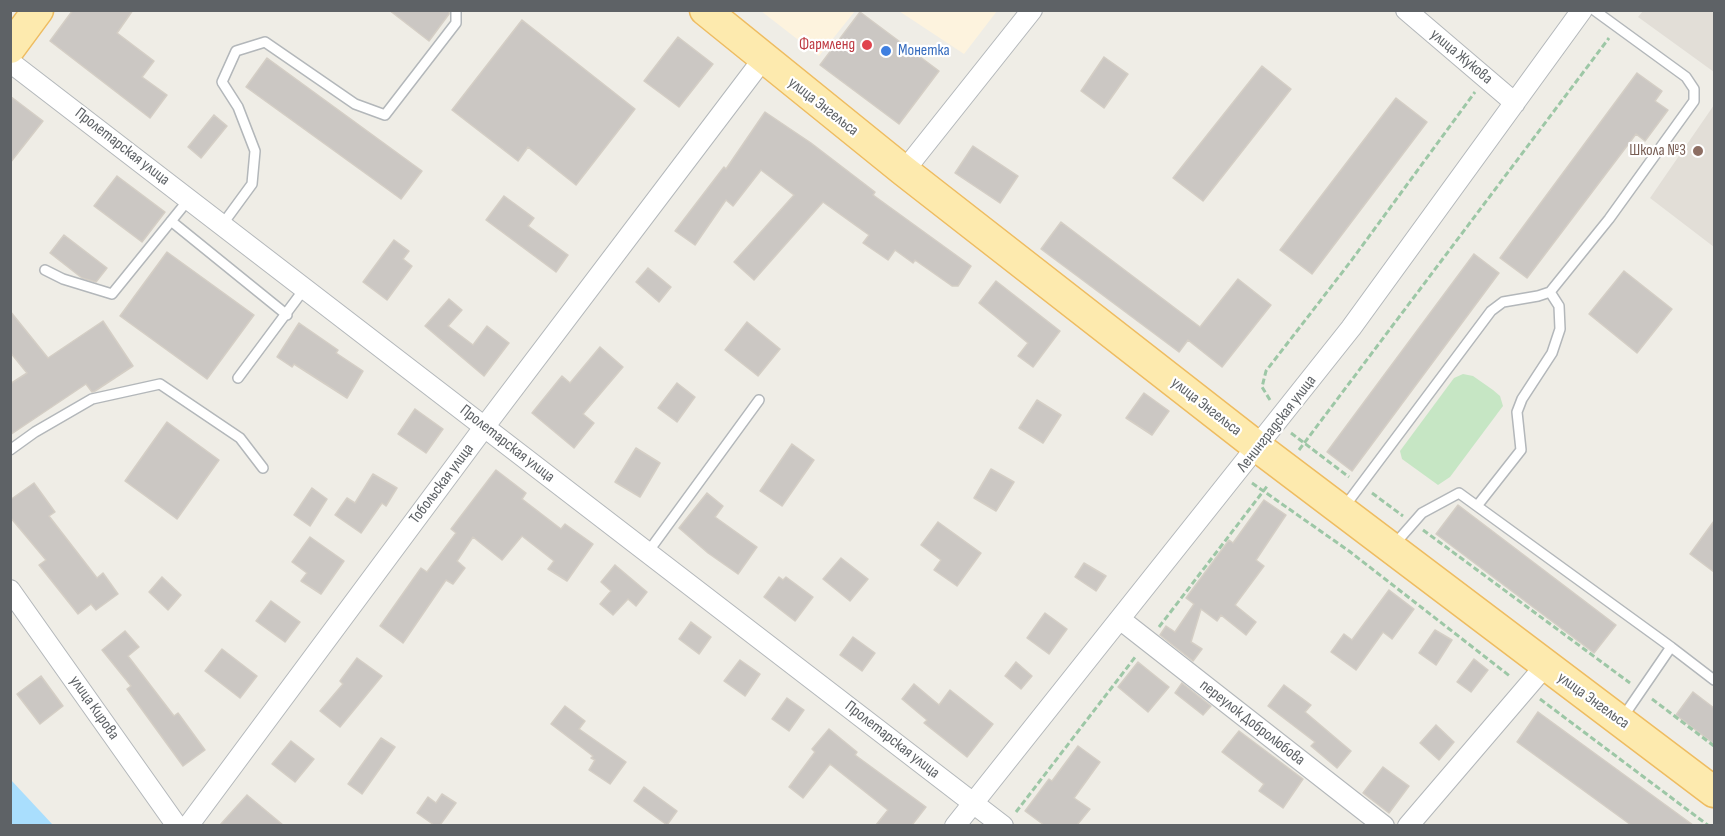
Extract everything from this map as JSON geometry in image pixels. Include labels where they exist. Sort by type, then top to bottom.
[{"type":"main road","points":[[10,48],[38,10]]},
{"type":"main road","name":"улица Энгельса","points":[[705,10],[904,171],[1259,448],[1714,792]]},
{"type":"street","points":[[904,171],[1032,10]]},
{"type":"street","name":"улица Жукова","points":[[1406,10],[1515,103]]},
{"type":"street","name":"Ленинградская улица","points":[[956,825],[1259,448],[1352,328],[1582,10]]},
{"type":"street","name":"Тобольская улица","points":[[188,825],[484,426],[763,59]]},
{"type":"street","name":"Пролетарская улица","points":[[10,62],[1004,825]]},
{"type":"street","name":"улица Кирова","points":[[10,590],[177,825]]},
{"type":"street","name":"переулок Добролюбова","points":[[1121,620],[1384,825]]},
{"type":"street","points":[[1408,825],[1545,666]]},
{"type":"lane","points":[[222,225],[252,184],[255,151],[238,107],[222,82],[236,51],[265,42],[355,104],[385,115],[456,23],[456,10]]},
{"type":"lane","points":[[1342,511],[1491,311],[1503,302],[1538,296],[1550,291],[1609,219],[1694,101],[1694,89],[1686,77],[1594,10]]},
{"type":"lane","points":[[45,270],[63,279],[112,294],[189,199]]},
{"type":"lane","points":[[171,221],[287,315]]},
{"type":"lane","points":[[238,378],[305,288]]},
{"type":"lane","points":[[1478,506],[1521,450],[1517,412],[1522,399],[1552,353],[1560,329],[1559,306],[1550,291]]},
{"type":"lane","points":[[10,450],[35,432],[92,399],[160,384],[240,438],[263,468]]},
{"type":"lane","points":[[648,552],[759,400]]},
{"type":"lane","points":[[1392,548],[1422,513],[1459,493],[1714,680]]},
{"type":"lane","points":[[1620,721],[1671,647]]},
{"type":"path","points":[[1293,458],[1617,27]]},
{"type":"path","points":[[1272,404],[1262,387],[1266,371],[1352,261],[1478,87]]},
{"type":"path","points":[[1291,433],[1714,746]]},
{"type":"path","points":[[1250,481],[1349,551],[1526,689],[1709,825]]},
{"type":"shaded area","points":[[761,11],[855,11],[819,56]]},
{"type":"shaded area","points":[[899,11],[997,11],[964,54]]},
{"type":"shaded area","points":[[1643,11],[1714,11],[1714,72],[1638,17]]},
{"type":"shaded area","name":"Школа №3","points":[[1714,105],[1714,247],[1650,198]]},
{"type":"green space","points":[[1463,374],[1473,376],[1493,390],[1500,396],[1503,406],[1450,477],[1438,485],[1402,459],[1400,451],[1454,378]]},
{"type":"water","points":[[11,780],[53,825],[11,825]]},
{"type":"building","points":[[73,10],[133,10],[117,33],[154,61],[142,77],[167,95],[150,118],[50,41]]},
{"type":"building","points":[[389,10],[449,10],[449,14],[429,41]]},
{"type":"building","points":[[860,12],[939,71],[899,124],[820,65]]},
{"type":"building","points":[[522,20],[635,109],[576,185],[528,147],[518,161],[452,110]]},
{"type":"building","points":[[678,37],[713,64],[679,107],[644,81]]},
{"type":"building","points":[[1104,57],[1128,74],[1104,108],[1081,91]]},
{"type":"building","points":[[267,58],[422,171],[401,199],[246,87]]},
{"type":"building","points":[[1262,66],[1291,89],[1203,201],[1173,178]]},
{"type":"building","points":[[1637,73],[1662,91],[1655,101],[1668,110],[1645,141],[1636,134],[1527,278],[1500,258]]},
{"type":"building","points":[[10,96],[43,121],[10,163]]},
{"type":"building","points":[[1396,98],[1427,122],[1312,274],[1280,250]]},
{"type":"building","points":[[765,112],[811,143],[875,192],[873,195],[971,266],[958,286],[952,286],[915,260],[913,263],[895,250],[888,260],[863,243],[869,235],[823,202],[754,280],[734,262],[794,195],[761,170],[733,206],[726,200],[695,245],[675,231],[724,167],[726,169]]},
{"type":"building","points":[[214,115],[227,126],[201,158],[188,147]]},
{"type":"building","points":[[973,146],[1018,176],[1000,203],[955,173]]},
{"type":"building","points":[[117,176],[165,212],[142,242],[94,206]]},
{"type":"building","points":[[504,196],[534,218],[528,226],[568,255],[556,272],[486,220]]},
{"type":"building","points":[[1061,222],[1200,327],[1238,279],[1271,305],[1222,367],[1188,340],[1179,352],[1041,249]]},
{"type":"building","points":[[64,235],[107,268],[96,282],[82,278],[50,253]]},
{"type":"building","points":[[394,240],[409,251],[403,259],[412,266],[387,300],[363,282]]},
{"type":"building","points":[[167,252],[254,315],[207,379],[120,316]]},
{"type":"building","points":[[1474,254],[1499,273],[1352,471],[1327,452]]},
{"type":"building","points":[[648,268],[671,287],[659,302],[636,282]]},
{"type":"building","points":[[1624,271],[1672,309],[1637,353],[1589,314]]},
{"type":"building","points":[[996,281],[1060,331],[1033,367],[1018,356],[1028,343],[979,303]]},
{"type":"building","points":[[449,299],[462,310],[448,326],[473,345],[487,326],[509,343],[484,376],[425,326]]},
{"type":"building","points":[[10,311],[48,358],[103,321],[133,366],[95,391],[92,392],[86,384],[10,435],[10,384],[27,373],[10,352]]},
{"type":"building","points":[[747,322],[780,349],[758,376],[725,350]]},
{"type":"building","points":[[299,323],[363,371],[347,398],[294,364],[292,367],[277,357]]},
{"type":"building","points":[[600,347],[623,367],[583,414],[594,423],[574,448],[532,413],[562,376],[570,383]]},
{"type":"building","points":[[677,383],[695,397],[677,422],[658,408]]},
{"type":"building","points":[[1144,393],[1169,411],[1152,435],[1126,418]]},
{"type":"building","points":[[1037,400],[1061,415],[1043,443],[1019,428]]},
{"type":"building","points":[[415,409],[443,429],[426,453],[398,434]]},
{"type":"building","points":[[167,422],[219,460],[177,519],[125,481]]},
{"type":"building","points":[[792,444],[814,460],[782,506],[760,491]]},
{"type":"building","points":[[636,448],[660,463],[640,497],[615,482]]},
{"type":"building","points":[[991,469],[1014,482],[996,511],[974,498]]},
{"type":"building","points":[[496,470],[526,493],[522,499],[561,529],[565,524],[593,544],[567,581],[548,569],[554,561],[522,536],[502,560],[473,537],[457,561],[465,568],[453,584],[446,580],[403,643],[380,626],[421,568],[427,572],[456,533],[451,529]]},
{"type":"building","points":[[373,474],[397,488],[386,506],[382,503],[361,533],[335,515],[347,498],[355,503]]},
{"type":"building","points":[[34,483],[55,512],[49,516],[97,578],[103,573],[118,594],[96,610],[91,604],[78,614],[39,565],[46,560],[10,517],[10,500]]},
{"type":"building","points":[[312,488],[327,499],[310,526],[294,515]]},
{"type":"building","points":[[707,493],[723,506],[715,517],[757,547],[738,574],[708,553],[679,528]]},
{"type":"building","points":[[1264,500],[1286,515],[1256,560],[1264,566],[1235,605],[1256,622],[1246,635],[1221,615],[1217,621],[1201,609],[1191,642],[1202,649],[1193,661],[1160,635],[1166,626],[1175,632],[1194,604],[1186,598],[1229,540],[1233,543]]},
{"type":"building","points":[[1458,505],[1616,625],[1594,653],[1436,534]]},
{"type":"building","points":[[1714,521],[1714,572],[1690,554]]},
{"type":"building","points":[[938,522],[981,553],[957,586],[934,570],[941,560],[921,545]]},
{"type":"building","points":[[310,537],[344,561],[321,594],[301,581],[307,573],[292,562]]},
{"type":"building","points":[[841,558],[868,579],[850,601],[823,579]]},
{"type":"building","points":[[1084,563],[1106,576],[1096,591],[1075,577]]},
{"type":"building","points":[[615,565],[647,592],[636,606],[628,599],[613,615],[600,604],[611,591],[601,582]]},
{"type":"building","points":[[162,577],[181,595],[168,610],[149,592]]},
{"type":"building","points":[[779,577],[783,580],[786,577],[813,597],[795,621],[764,597]]},
{"type":"building","points":[[1389,590],[1414,609],[1392,639],[1383,632],[1356,670],[1331,652],[1344,634],[1352,640]]},
{"type":"building","points":[[271,601],[300,622],[285,642],[256,621]]},
{"type":"building","points":[[1045,613],[1067,629],[1049,654],[1027,638]]},
{"type":"building","points":[[691,622],[711,637],[699,654],[679,639]]},
{"type":"building","points":[[1435,630],[1452,640],[1436,665],[1419,653]]},
{"type":"building","points":[[125,631],[139,647],[128,656],[174,716],[178,713],[205,750],[183,766],[127,689],[131,686],[102,650]]},
{"type":"building","points":[[853,637],[875,653],[862,671],[840,655]]},
{"type":"building","points":[[222,649],[257,676],[240,698],[205,671]]},
{"type":"building","points":[[357,658],[382,676],[340,727],[320,711],[343,684],[340,681]]},
{"type":"building","points":[[1474,659],[1488,670],[1471,692],[1457,682]]},
{"type":"building","points":[[740,660],[760,674],[745,696],[724,681]]},
{"type":"building","points":[[1016,662],[1032,676],[1021,689],[1005,676]]},
{"type":"building","points":[[1138,662],[1169,687],[1148,712],[1118,687]]},
{"type":"building","points":[[41,676],[63,706],[40,724],[17,694]]},
{"type":"building","points":[[1182,683],[1211,706],[1203,715],[1175,693]]},
{"type":"building","points":[[914,684],[939,705],[950,690],[993,724],[967,757],[924,723],[927,720],[902,699]]},
{"type":"building","points":[[1284,685],[1311,705],[1305,712],[1351,751],[1337,768],[1311,746],[1315,742],[1268,706]]},
{"type":"building","points":[[1693,692],[1714,708],[1714,744],[1676,715]]},
{"type":"building","points":[[787,698],[804,710],[789,731],[772,719]]},
{"type":"building","points":[[565,706],[585,721],[579,729],[626,762],[610,784],[589,770],[595,760],[591,758],[593,756],[551,724]]},
{"type":"building","points":[[1538,712],[1693,825],[1631,825],[1517,742]]},
{"type":"building","points":[[1436,725],[1454,742],[1439,760],[1420,743]]},
{"type":"building","points":[[829,729],[857,752],[855,755],[926,807],[912,825],[876,825],[888,810],[830,764],[803,798],[789,787],[815,752],[812,749]]},
{"type":"building","points":[[1239,731],[1303,779],[1283,808],[1259,791],[1264,784],[1222,752]]},
{"type":"building","points":[[381,738],[395,747],[362,794],[348,784]]},
{"type":"building","points":[[291,741],[314,759],[295,782],[272,764]]},
{"type":"building","points":[[1078,746],[1100,762],[1074,798],[1090,809],[1077,825],[1044,825],[1025,811],[1049,779],[1052,781]]},
{"type":"building","points":[[1383,767],[1409,786],[1389,813],[1363,793]]},
{"type":"building","points":[[644,787],[677,811],[667,825],[634,801]]},
{"type":"building","points":[[442,794],[456,803],[440,825],[434,825],[417,813],[428,797],[436,803]]},
{"type":"building","points":[[247,795],[283,825],[220,825]]},
{"type":"place","name":"Фармленд","points":[[867,45]]},
{"type":"place","name":"Монетка","points":[[886,51]]},
{"type":"place","name":"Школа №3","points":[[1698,151]]}]
